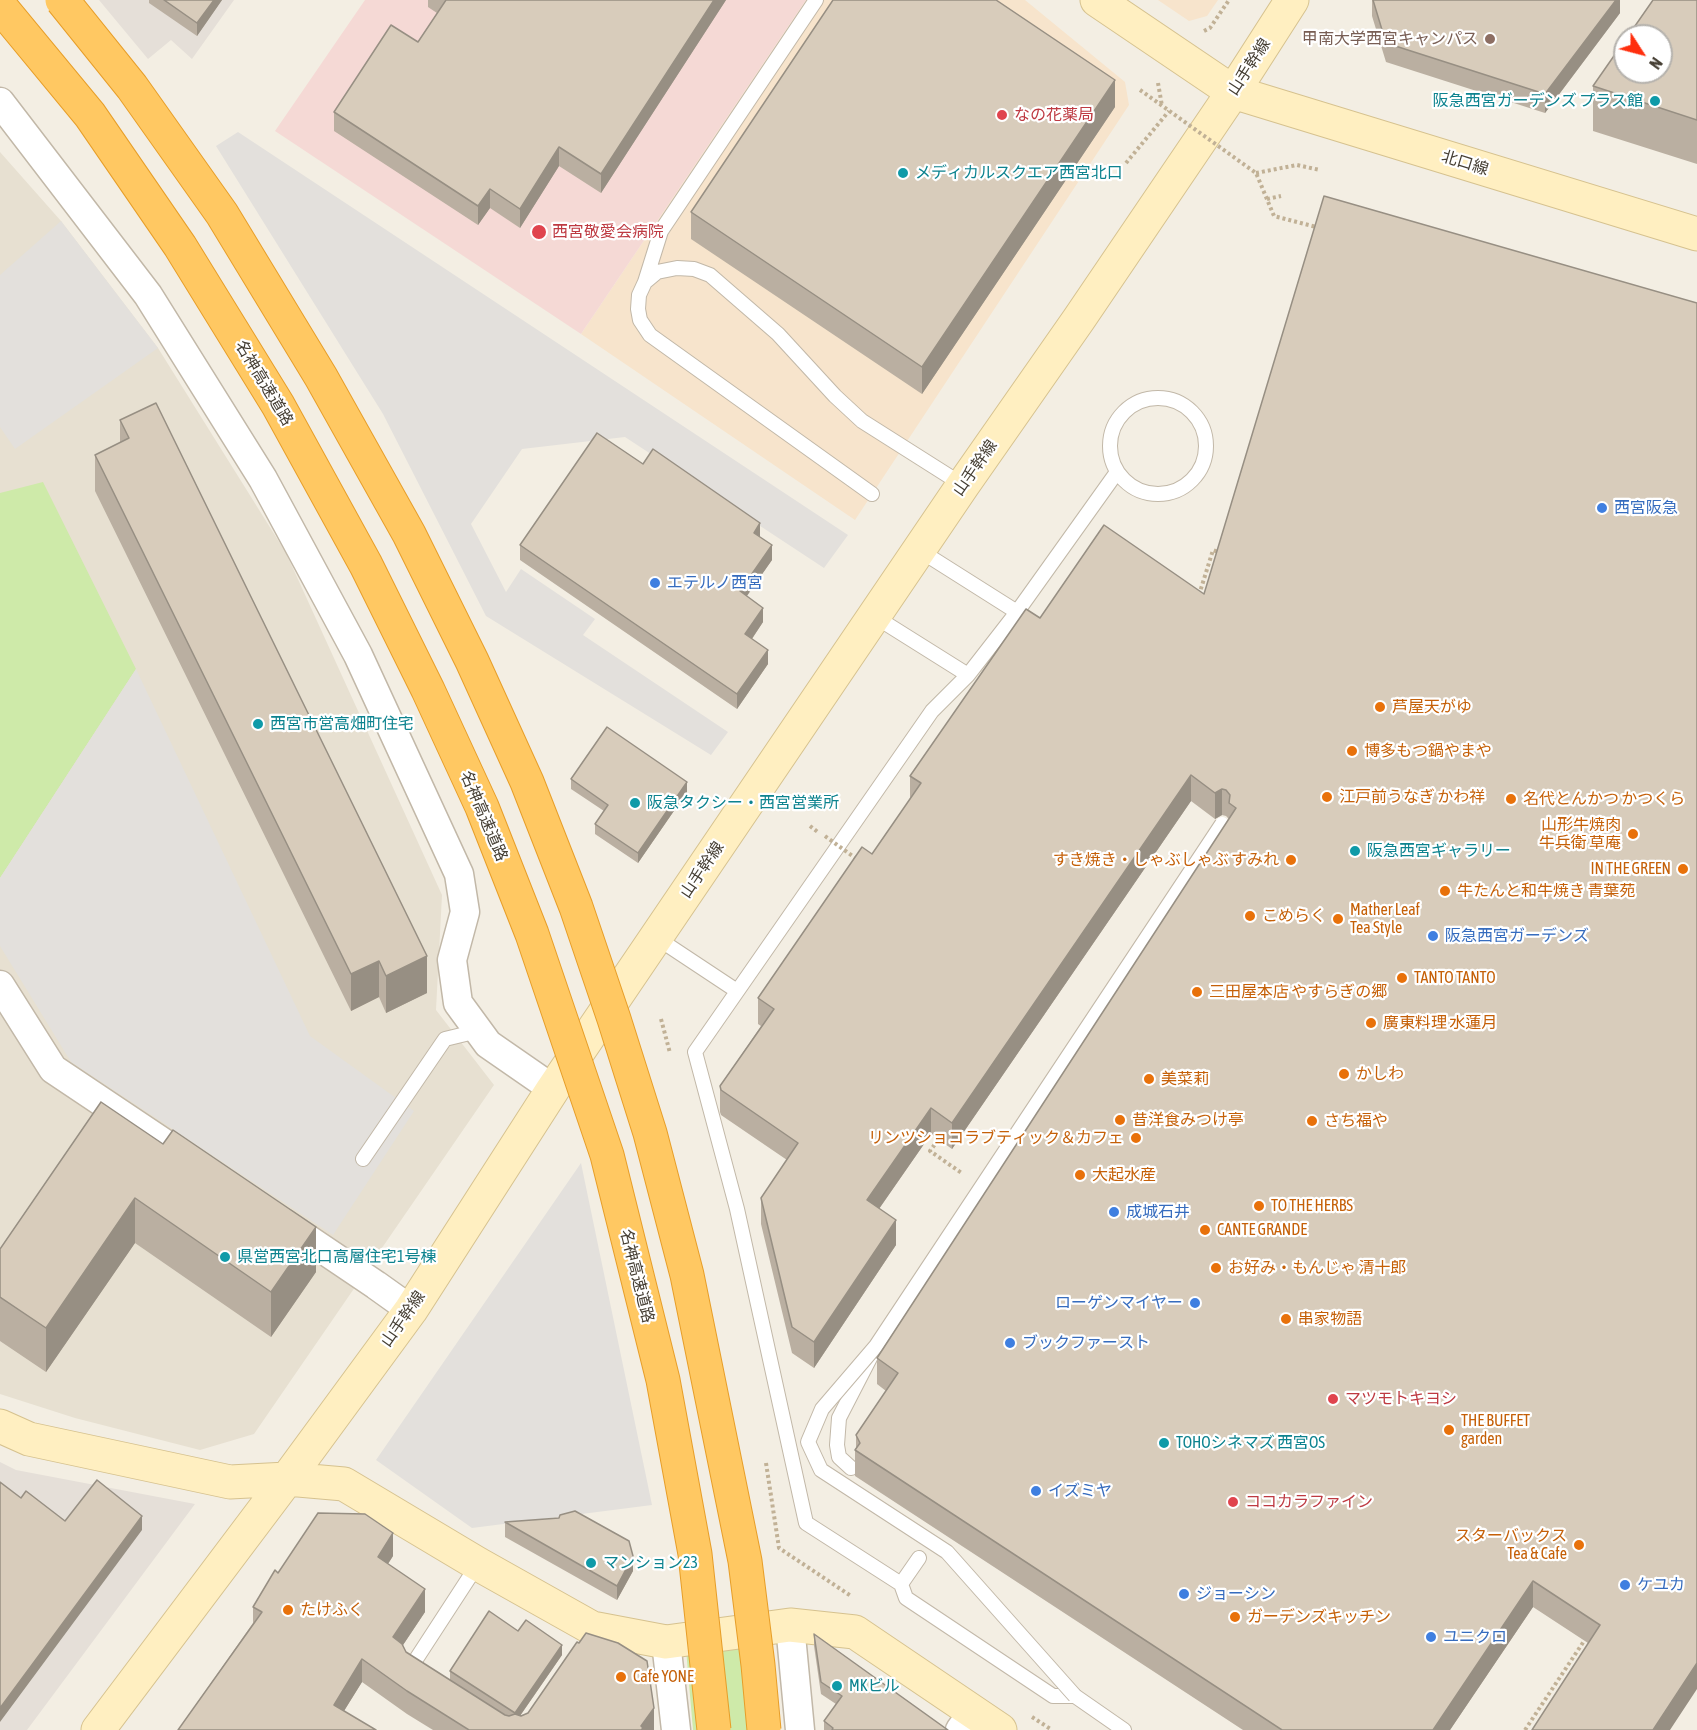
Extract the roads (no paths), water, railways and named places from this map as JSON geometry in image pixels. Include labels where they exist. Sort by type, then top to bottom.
[{"type":"highway","points":[[62,0],[132,87],[222,214],[321,377],[409,534],[527,782],[576,907],[614,1019],[650,1133],[687,1275],[745,1561],[764,1730]]},
{"type":"highway","name":"名神高速道路","points":[[0,6],[90,115],[180,246],[278,405],[366,565],[428,690],[482,807],[532,934],[610,1166],[663,1380],[695,1554],[714,1730]]},
{"type":"street","name":"北口線","points":[[1097,0],[1233,92],[1697,234]]},
{"type":"street","name":"山手幹線","points":[[98,1730],[411,1310],[553,1089],[963,485],[1079,319],[1233,92],[1292,0]]},
{"type":"street","points":[[0,102],[148,295],[263,479],[358,655],[459,874],[465,912],[452,960],[458,1003],[488,1044],[553,1089]]},
{"type":"street","points":[[0,985],[53,1069],[219,1180]]},
{"type":"street","points":[[259,1206],[411,1310]]},
{"type":"street","points":[[0,1426],[29,1439],[230,1482],[287,1479],[344,1484],[589,1633],[666,1642],[790,1625],[855,1632],[967,1721],[1000,1730]]},
{"type":"street","points":[[790,1625],[800,1730]]},
{"type":"street","points":[[666,1642],[676,1730]]},
{"type":"lane","points":[[816,0],[661,231],[639,295],[638,309],[640,320],[650,335],[872,494]]},
{"type":"lane","points":[[645,282],[657,272],[677,268],[694,269],[710,275],[778,334],[835,396],[862,421],[963,485]]},
{"type":"lane","points":[[1156,398],[1177,402],[1194,415],[1202,427],[1206,440],[1206,455],[1201,469],[1191,482],[1177,491],[1160,495],[1143,493],[1129,485],[1117,472],[1110,445],[1113,431],[1119,418],[1129,408],[1142,401],[1156,398]]},
{"type":"lane","points":[[1075,1696],[1053,1696],[906,1598],[901,1584],[806,1523],[737,1209],[695,1052],[933,711],[968,675],[1017,612],[1117,472]]},
{"type":"lane","points":[[919,550],[1017,612]]},
{"type":"lane","points":[[874,616],[968,675]]},
{"type":"lane","points":[[852,1468],[839,1457],[837,1445],[839,1419],[876,1346],[1222,824]]},
{"type":"lane","points":[[657,938],[737,991]]},
{"type":"lane","points":[[363,1159],[445,1039],[478,1031]]},
{"type":"lane","points":[[876,1346],[822,1409],[808,1442],[821,1470],[947,1552],[1075,1696],[1124,1730]]},
{"type":"lane","points":[[901,1584],[919,1558]]},
{"type":"lane","points":[[431,1679],[411,1667],[478,1564]]},
{"type":"place","name":"甲南大学西宮キャンパス","points":[[1490,39]]},
{"type":"place","name":"阪急西宮ガーデンズ プラス館","points":[[1655,101]]},
{"type":"place","name":"なの花薬局","points":[[1002,115]]},
{"type":"place","name":"メディカルスクエア西宮北口","points":[[903,173]]},
{"type":"place","name":"西宮敬愛会病院","points":[[539,232]]},
{"type":"place","name":"西宮阪急","points":[[1602,508]]},
{"type":"place","name":"エテルノ西宮","points":[[655,583]]},
{"type":"place","name":"芦屋天がゆ","points":[[1380,707]]},
{"type":"place","name":"西宮市営高畑町住宅","points":[[258,724]]},
{"type":"place","name":"博多もつ鍋やまや","points":[[1352,751]]},
{"type":"place","name":"江戸前うなぎ かわ祥","points":[[1327,797]]},
{"type":"place","name":"名代とんかつ かつくら","points":[[1511,799]]},
{"type":"place","name":"阪急タクシー・西宮営業所","points":[[635,803]]},
{"type":"place","name":"山形牛焼肉 牛兵衛 草庵","points":[[1633,834]]},
{"type":"place","name":"阪急西宮ギャラリー","points":[[1355,851]]},
{"type":"place","name":"すき焼き・しゃぶしゃぶ すみれ","points":[[1291,860]]},
{"type":"place","name":"IN THE GREEN","points":[[1683,869]]},
{"type":"place","name":"牛たんと和牛焼き 青葉苑","points":[[1445,891]]},
{"type":"place","name":"こめらく","points":[[1250,916]]},
{"type":"place","name":"Mather Leaf Tea Style","points":[[1338,919]]},
{"type":"place","name":"阪急西宮ガーデンズ","points":[[1433,936]]},
{"type":"place","name":"TANTO TANTO","points":[[1402,978]]},
{"type":"place","name":"三田屋本店 やすらぎの郷","points":[[1197,992]]},
{"type":"place","name":"廣東料理 水蓮月","points":[[1371,1023]]},
{"type":"place","name":"かしわ","points":[[1344,1074]]},
{"type":"place","name":"美菜莉","points":[[1149,1079]]},
{"type":"place","name":"昔洋食みつけ亭","points":[[1120,1120]]},
{"type":"place","name":"さち福や","points":[[1312,1121]]},
{"type":"place","name":"リンツショコラブティック＆カフェ","points":[[1136,1138]]},
{"type":"place","name":"大起水産","points":[[1080,1175]]},
{"type":"place","name":"TO THE HERBS","points":[[1259,1206]]},
{"type":"place","name":"成城石井","points":[[1114,1212]]},
{"type":"place","name":"CANTE GRANDE","points":[[1205,1230]]},
{"type":"place","name":"県営西宮北口高層住宅1号棟","points":[[225,1257]]},
{"type":"place","name":"お好み・もんじゃ 清十郎","points":[[1216,1268]]},
{"type":"place","name":"ローゲンマイヤー","points":[[1195,1303]]},
{"type":"place","name":"串家物語","points":[[1286,1319]]},
{"type":"place","name":"ブックファースト","points":[[1010,1343]]},
{"type":"place","name":"マツモトキヨシ","points":[[1333,1399]]},
{"type":"place","name":"THE BUFFET garden","points":[[1449,1430]]},
{"type":"place","name":"TOHOシネマズ 西宮OS","points":[[1164,1443]]},
{"type":"place","name":"イズミヤ","points":[[1036,1491]]},
{"type":"place","name":"ココカラファイン","points":[[1233,1502]]},
{"type":"place","name":"スターバックス Tea & Cafe","points":[[1579,1545]]},
{"type":"place","name":"マンション23","points":[[591,1563]]},
{"type":"place","name":"ケユカ","points":[[1625,1585]]},
{"type":"place","name":"ジョーシン","points":[[1184,1594]]},
{"type":"place","name":"たけふく","points":[[288,1610]]},
{"type":"place","name":"ガーデンズキッチン","points":[[1235,1617]]},
{"type":"place","name":"ユニクロ","points":[[1431,1637]]},
{"type":"place","name":"Cafe YONE","points":[[621,1677]]},
{"type":"place","name":"MKビル","points":[[837,1686]]}]
